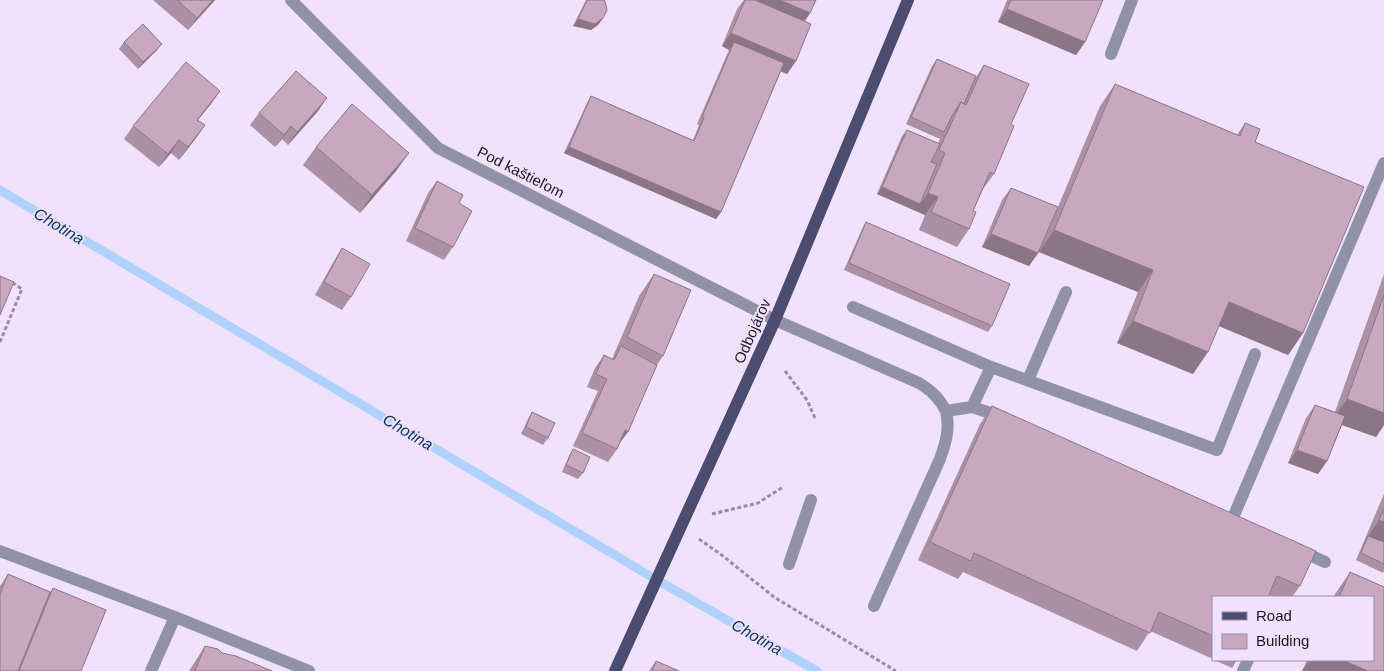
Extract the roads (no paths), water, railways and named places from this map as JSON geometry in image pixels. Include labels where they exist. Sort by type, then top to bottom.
[{"type":"main road","name":"Odbojárov","points":[[615,671],[776,320],[908,0]]},
{"type":"street","name":"Pod kaštieľom","points":[[291,0],[438,148],[776,320],[919,383],[932,391],[946,411]]},
{"type":"street","points":[[1111,54],[1132,0]]},
{"type":"street","points":[[1232,520],[1384,163]]},
{"type":"street","points":[[1028,380],[1066,292]]},
{"type":"street","points":[[853,307],[991,367],[1217,450],[1256,354]]},
{"type":"street","points":[[972,408],[991,367]]},
{"type":"street","points":[[874,606],[940,459],[948,437],[946,411],[972,408],[1011,421]]},
{"type":"street","points":[[789,564],[811,500]]},
{"type":"street","points":[[1291,547],[1325,562]]},
{"type":"street","points":[[0,551],[309,671]]},
{"type":"street","points":[[151,671],[174,617]]},
{"type":"waterway","name":"Chotina","points":[[0,190],[650,576],[817,671]]}]
